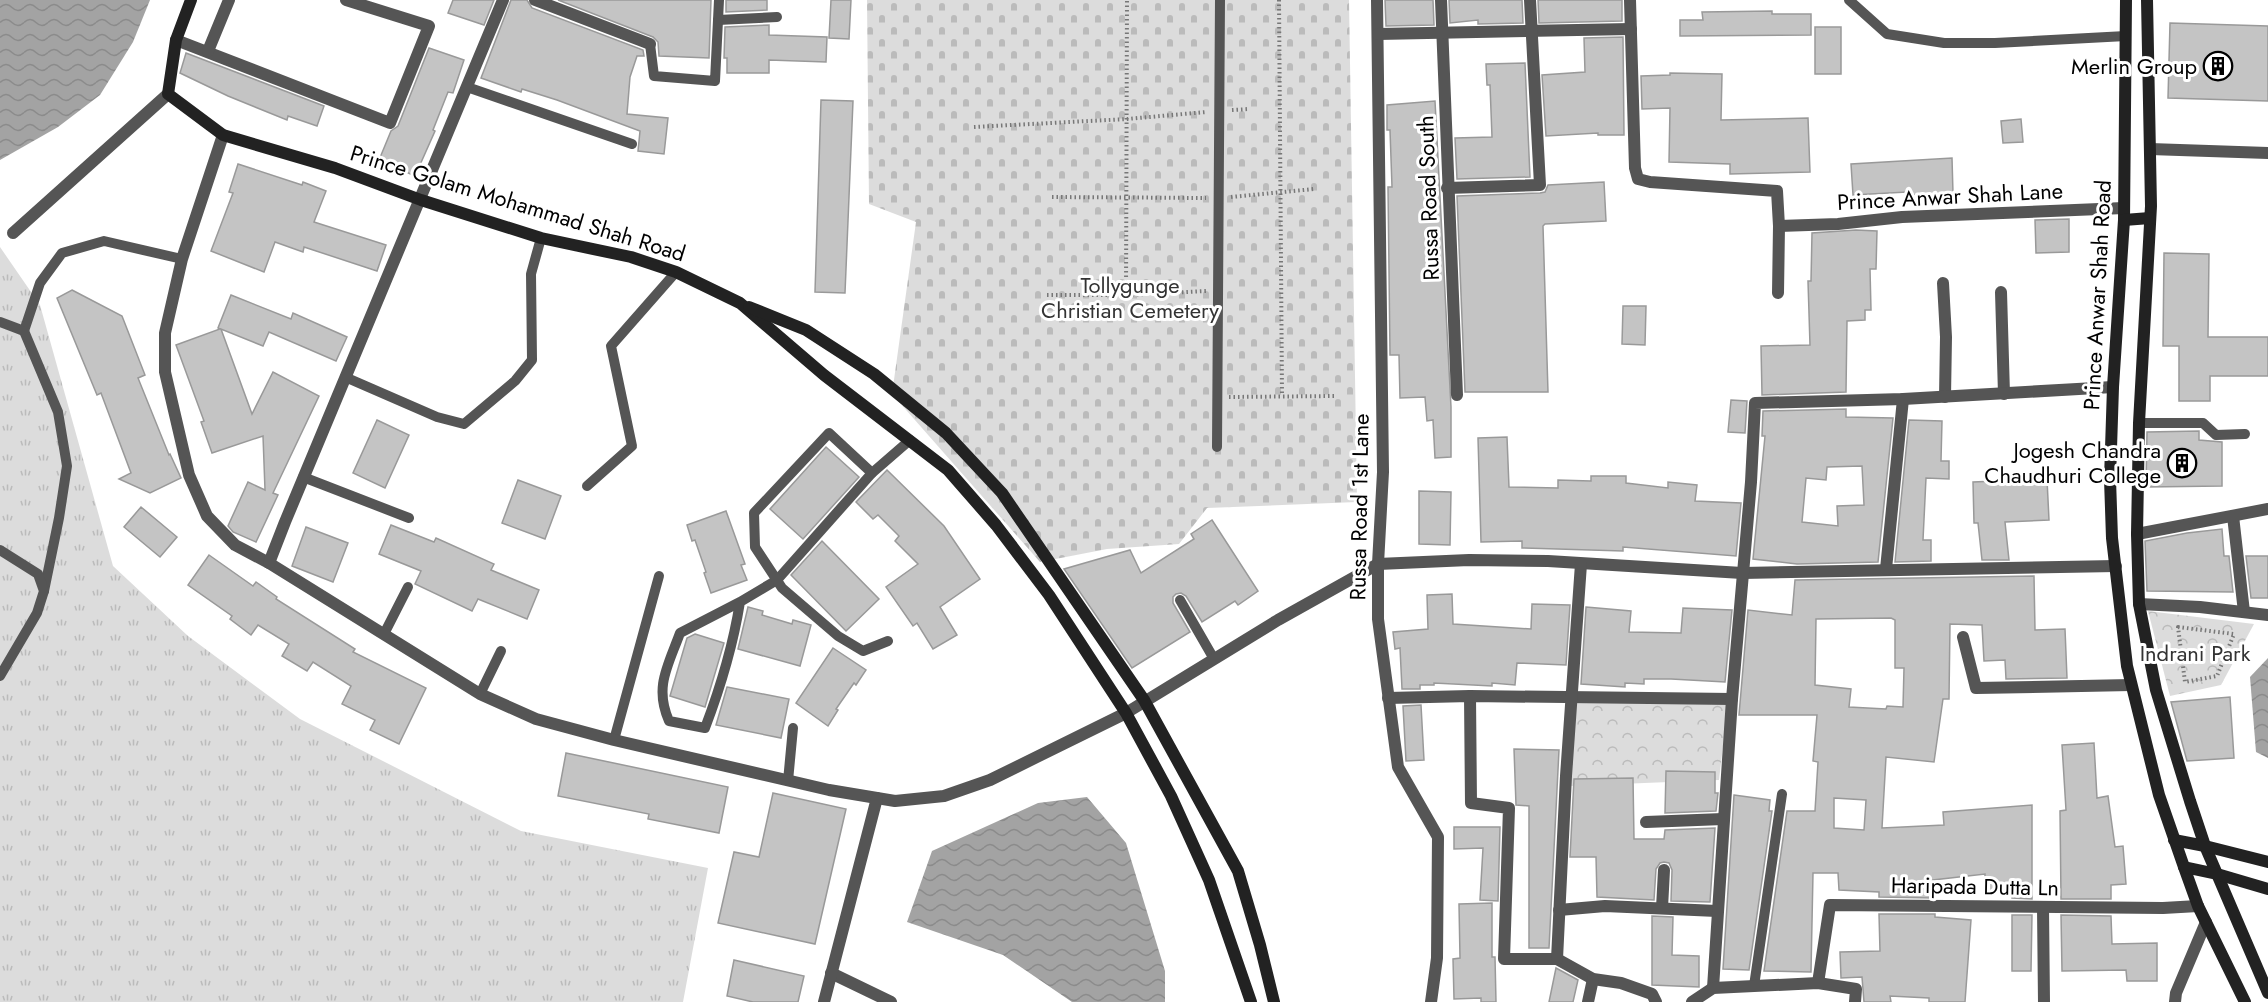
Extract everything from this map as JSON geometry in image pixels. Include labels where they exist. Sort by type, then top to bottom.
[{"type":"street","points":[[13,233],[168,94],[176,40],[190,0]]},
{"type":"street","points":[[208,51],[229,0]]},
{"type":"street","points":[[176,40],[390,123],[429,26],[346,0]]},
{"type":"street","points":[[270,563],[303,477],[503,0]]},
{"type":"street","points":[[535,0],[650,44]]},
{"type":"street","name":"Russa Road 1st Lane","points":[[1377,0],[1383,472],[1377,564],[1378,619],[1398,767],[1438,837],[1437,958],[1431,1002]]},
{"type":"street","name":"Russa Road South","points":[[1441,0],[1457,395]]},
{"type":"street","points":[[1447,188],[1540,185],[1530,0]]},
{"type":"street","points":[[1630,0],[1635,168],[1638,178],[1650,182],[1777,191],[1778,293]]},
{"type":"street","name":"Prince Anwar Shah Road","points":[[2126,0],[2124,214],[2113,387],[2110,479],[2112,538],[2127,666],[2159,795],[2174,840],[2198,906],[2245,1002]]},
{"type":"street","points":[[2147,0],[2150,218],[2139,423],[2137,534],[2139,604],[2157,690],[2205,846],[2268,993]]},
{"type":"street","points":[[1378,34],[1631,29]]},
{"type":"street","name":"Prince Golam Mohammad Shah Road","points":[[168,94],[223,135],[335,168],[421,200],[541,238],[630,257],[676,272],[740,303],[824,375],[948,470],[996,525],[1049,595],[1126,713],[1171,796],[1209,880],[1251,1002]]},
{"type":"street","points":[[223,135],[182,259],[165,333],[165,372],[189,475],[207,516],[235,545],[270,563],[480,694],[536,719],[788,781],[895,801],[944,796],[990,780],[1126,713],[1144,700],[1377,564],[1469,560],[1742,573],[2116,566]]},
{"type":"street","points":[[2150,149],[2268,153]]},
{"type":"street","points":[[2124,214],[2150,218]]},
{"type":"street","name":"Prince Anwar Shah Lane","points":[[1779,226],[1838,224],[1902,217],[2124,214]]},
{"type":"street","points":[[1943,283],[1946,337],[1945,397]]},
{"type":"street","points":[[2001,292],[2004,394]]},
{"type":"street","points":[[740,303],[806,330],[874,374],[946,433],[1002,493],[1144,700],[1238,871],[1274,1002]]},
{"type":"street","points":[[1713,988],[1723,819],[1751,482],[1755,403],[1903,399],[2113,387]]},
{"type":"street","points":[[1886,570],[1903,399]]},
{"type":"street","points":[[2137,534],[2268,509]]},
{"type":"street","points":[[2233,516],[2244,612]]},
{"type":"street","points":[[1557,959],[1570,697],[1581,564]]},
{"type":"street","points":[[2139,604],[2200,607],[2268,615]]},
{"type":"street","points":[[1963,637],[1976,688],[2131,685]]},
{"type":"street","points":[[1388,698],[1470,696],[1732,699]]},
{"type":"street","points":[[1470,696],[1471,803],[1509,808],[1504,959],[1557,959],[1593,979],[1622,983],[1652,994],[1656,1002]]},
{"type":"street","points":[[824,1002],[877,798]]},
{"type":"street","points":[[1646,822],[1723,819]]},
{"type":"street","points":[[2174,840],[2268,862]]},
{"type":"street","points":[[2184,867],[2268,889]]},
{"type":"street","points":[[1662,908],[1664,870]]},
{"type":"street","name":"Haripada Dutta Ln","points":[[1818,982],[1830,905],[2043,908],[2198,906]]},
{"type":"street","points":[[1559,910],[1605,906],[1717,910]]},
{"type":"street","points":[[2043,908],[2044,1002]]},
{"type":"street","points":[[2175,1002],[2176,993],[2206,921]]},
{"type":"street","points":[[831,973],[891,1002]]},
{"type":"street","points":[[1588,1002],[1593,979]]},
{"type":"street","points":[[1692,1002],[1713,988],[1818,982],[1856,996]]},
{"type":"lane","points":[[650,44],[654,76],[715,81],[718,0]]},
{"type":"lane","points":[[1217,447],[1220,0]]},
{"type":"lane","points":[[1849,0],[1887,34],[1944,43],[1995,43],[2127,36]]},
{"type":"lane","points":[[717,20],[777,17]]},
{"type":"lane","points":[[467,87],[632,144]]},
{"type":"lane","points":[[345,377],[437,417],[464,424],[515,381],[532,360],[531,274],[541,238]]},
{"type":"lane","points":[[0,676],[37,614],[59,518],[67,466],[58,412],[24,331],[40,283],[62,253],[104,241],[182,259]]},
{"type":"lane","points":[[587,486],[632,446],[611,346],[676,272]]},
{"type":"lane","points":[[0,322],[24,331]]},
{"type":"lane","points":[[2139,423],[2203,423],[2216,435],[2245,434]]},
{"type":"lane","points":[[872,473],[829,433],[754,513],[755,547],[782,588],[838,636],[863,651],[888,641]]},
{"type":"lane","points":[[740,602],[722,683],[705,728],[669,721],[662,705],[663,678],[680,633],[777,580],[872,473],[910,440]]},
{"type":"lane","points":[[303,477],[409,519]]},
{"type":"lane","points":[[0,550],[38,574],[44,591]]},
{"type":"lane","points":[[614,740],[659,576]]},
{"type":"lane","points":[[384,634],[408,587]]},
{"type":"lane","points":[[1180,600],[1214,659]]},
{"type":"lane","points":[[480,694],[501,651]]},
{"type":"lane","points":[[788,781],[793,728]]},
{"type":"lane","points":[[1755,986],[1782,794]]},
{"type":"path","points":[[1126,295],[1127,0]]},
{"type":"path","points":[[1279,0],[1282,396]]},
{"type":"path","points":[[974,127],[1127,119],[1249,109]]},
{"type":"path","points":[[1052,197],[1126,196],[1219,199],[1314,189]]},
{"type":"path","points":[[1047,295],[1126,295],[1218,290]]},
{"type":"path","points":[[1218,397],[1336,396]]},
{"type":"path","points":[[2178,627],[2234,634],[2217,676],[2185,682],[2178,627]]},
{"type":"green space","name":"Tollygunge Christian Cemetery","points":[[867,0],[1349,0],[1357,502],[1207,508],[1179,544],[1107,549],[1040,562],[892,394],[916,222],[869,204]]},
{"type":"green space","points":[[0,247],[40,305],[113,566],[188,636],[300,719],[521,831],[708,868],[683,1002],[0,1002]]},
{"type":"green space","name":"Indrani Park","points":[[2148,611],[2254,624],[2221,685],[2170,696]]},
{"type":"green space","points":[[1576,701],[1728,703],[1719,780],[1570,786]]},
{"type":"water","points":[[0,0],[150,0],[133,42],[100,95],[58,127],[0,160]]},
{"type":"water","points":[[2268,658],[2268,758],[2256,752],[2250,677]]},
{"type":"water","points":[[1087,797],[1126,843],[1165,971],[1165,1002],[1072,1002],[1003,955],[907,922],[932,851],[1038,803]]},
{"type":"building","points":[[453,0],[494,0],[484,25],[448,13]]},
{"type":"building","points":[[511,0],[527,0],[532,8],[643,50],[644,56],[637,56],[630,77],[627,114],[668,118],[664,154],[638,151],[640,131],[557,100],[522,89],[521,92],[481,78]]},
{"type":"building","points":[[558,0],[711,0],[709,58],[659,56],[658,42],[653,37]]},
{"type":"building","points":[[726,0],[767,0],[767,10],[726,12]]},
{"type":"building","points":[[831,0],[851,0],[849,39],[829,38]]},
{"type":"building","points":[[1385,0],[1433,0],[1434,25],[1386,26]]},
{"type":"building","points":[[1449,0],[1522,0],[1523,23],[1478,24],[1478,20],[1450,23]]},
{"type":"building","points":[[1538,0],[1622,0],[1622,21],[1539,23]]},
{"type":"building","points":[[1772,11],[1772,14],[1811,14],[1811,35],[1680,36],[1680,20],[1703,20],[1702,12]]},
{"type":"building","name":"Merlin Group","points":[[2170,23],[2268,26],[2268,101],[2168,98]]},
{"type":"building","points":[[769,25],[769,35],[827,37],[826,62],[769,60],[769,73],[727,73],[727,58],[724,58],[725,27]]},
{"type":"building","points":[[1815,27],[1841,27],[1841,74],[1815,74]]},
{"type":"building","points":[[1623,37],[1624,135],[1598,135],[1598,133],[1546,136],[1542,75],[1585,72],[1584,38]]},
{"type":"building","points":[[429,48],[464,60],[453,93],[448,92],[433,130],[435,131],[415,176],[379,160],[391,131],[398,126]]},
{"type":"building","points":[[186,53],[324,106],[317,126],[288,116],[287,120],[180,73]]},
{"type":"building","points":[[1525,63],[1530,177],[1457,179],[1455,138],[1492,137],[1490,85],[1487,85],[1486,64]]},
{"type":"building","points":[[1670,73],[1722,74],[1721,120],[1808,118],[1810,172],[1730,174],[1730,164],[1669,162],[1670,108],[1642,109],[1641,76],[1670,75]]},
{"type":"building","points":[[821,100],[853,101],[845,293],[815,292]]},
{"type":"building","points":[[1435,101],[1451,407],[1451,457],[1435,458],[1433,420],[1427,421],[1425,397],[1400,398],[1399,355],[1390,355],[1388,187],[1392,187],[1387,105]]},
{"type":"building","points":[[2021,119],[2023,142],[2003,143],[2001,121]]},
{"type":"building","points":[[1952,158],[1953,193],[1908,195],[1907,192],[1853,195],[1851,164]]},
{"type":"building","points":[[238,164],[302,185],[303,182],[326,191],[314,222],[386,245],[377,271],[304,247],[303,252],[275,242],[264,272],[211,251],[233,193],[229,192]]},
{"type":"building","points":[[1604,182],[1606,221],[1545,224],[1543,226],[1548,392],[1465,392],[1457,196],[1540,193],[1545,192],[1548,185]]},
{"type":"building","points":[[2069,219],[2069,252],[2036,253],[2035,220]]},
{"type":"building","points":[[1877,231],[1876,269],[1870,269],[1871,310],[1865,310],[1865,320],[1847,321],[1846,392],[1762,395],[1761,346],[1810,345],[1808,281],[1811,281],[1812,233]]},
{"type":"building","points":[[2164,253],[2209,254],[2208,337],[2268,337],[2268,376],[2210,376],[2210,401],[2179,401],[2179,346],[2163,346]]},
{"type":"building","points":[[72,290],[122,316],[145,375],[138,378],[169,455],[181,478],[150,493],[119,479],[131,473],[101,393],[97,395],[57,298]]},
{"type":"building","points":[[231,295],[291,319],[293,313],[347,337],[336,361],[269,332],[263,346],[221,329],[252,414],[273,372],[319,396],[273,493],[278,495],[256,542],[233,532],[228,526],[248,482],[265,490],[263,436],[212,453],[201,422],[204,421],[176,345],[220,329],[218,328]]},
{"type":"building","points":[[1623,306],[1646,306],[1645,345],[1622,344]]},
{"type":"building","points":[[1731,400],[1747,401],[1745,433],[1728,432]]},
{"type":"building","points":[[1846,409],[1846,417],[1893,418],[1878,562],[1797,564],[1753,559],[1765,436],[1762,436],[1763,411]],"holes":[[[1862,466],[1864,505],[1837,506],[1838,526],[1802,522],[1806,478],[1826,480],[1827,467]]]},
{"type":"building","points":[[377,420],[409,435],[385,488],[353,473]]},
{"type":"building","points":[[1909,420],[1942,421],[1941,461],[1949,461],[1949,479],[1926,478],[1923,540],[1931,540],[1931,561],[1895,562]]},
{"type":"building","name":"Jogesh Chandra Chaudhuri College","points":[[2199,431],[2199,440],[2222,442],[2222,486],[2146,487],[2147,432]]},
{"type":"building","points":[[1507,437],[1509,487],[1558,488],[1558,480],[1591,481],[1591,476],[1626,476],[1626,483],[1668,488],[1668,482],[1697,485],[1695,501],[1741,503],[1736,556],[1623,547],[1623,551],[1522,548],[1522,541],[1481,542],[1478,438]]},
{"type":"building","points":[[826,447],[859,477],[803,539],[770,509]]},
{"type":"building","points":[[887,470],[944,526],[980,579],[940,607],[957,635],[933,649],[917,623],[913,626],[886,587],[918,564],[895,541],[899,536],[878,515],[873,519],[856,502]]},
{"type":"building","points":[[2047,479],[2049,520],[2005,522],[2009,560],[1982,560],[1978,523],[1974,523],[1973,482]]},
{"type":"building","points":[[518,480],[561,496],[545,539],[502,523]]},
{"type":"building","points":[[1419,491],[1451,492],[1450,545],[1419,544]]},
{"type":"building","points":[[141,507],[177,537],[160,557],[124,527]]},
{"type":"building","points":[[726,511],[745,564],[741,565],[747,580],[711,593],[695,540],[692,541],[687,525]]},
{"type":"building","points":[[1212,520],[1258,591],[1238,605],[1235,601],[1202,622],[1186,596],[1181,593],[1176,594],[1173,597],[1173,603],[1190,632],[1132,668],[1064,569],[1130,550],[1141,573],[1194,539],[1191,534]]},
{"type":"building","points":[[391,525],[434,542],[436,538],[494,564],[491,570],[539,590],[527,619],[478,599],[472,611],[415,584],[421,571],[379,554]]},
{"type":"building","points":[[306,527],[348,543],[333,582],[292,566]]},
{"type":"building","points":[[2222,529],[2224,556],[2229,556],[2233,592],[2147,591],[2145,541]]},
{"type":"building","points":[[822,541],[879,599],[846,631],[791,575]]},
{"type":"building","points":[[209,555],[253,586],[256,582],[277,597],[276,599],[355,649],[353,652],[426,688],[399,744],[370,730],[375,720],[342,704],[351,686],[313,662],[307,671],[282,656],[289,644],[258,625],[251,635],[230,619],[232,616],[188,585]]},
{"type":"building","points":[[2246,556],[2268,556],[2268,598],[2251,598]]},
{"type":"building","points":[[2034,576],[2035,630],[2065,629],[2067,678],[2006,679],[2005,660],[1984,661],[1982,625],[1950,624],[1949,699],[1943,699],[1934,762],[1886,757],[1882,828],[1944,825],[1943,812],[2032,805],[2032,899],[2012,898],[2012,891],[1985,890],[1985,874],[1933,880],[1934,898],[1879,897],[1879,892],[1839,890],[1838,873],[1813,873],[1811,972],[1764,971],[1787,811],[1815,811],[1818,762],[1813,761],[1817,715],[1739,715],[1748,610],[1792,615],[1795,580]],"holes":[[[1891,618],[1895,620],[1895,668],[1904,668],[1903,707],[1887,706],[1886,709],[1849,707],[1851,689],[1815,685],[1816,619]],[[1834,798],[1866,800],[1864,830],[1834,828]]]},
{"type":"building","points":[[1452,594],[1453,624],[1531,629],[1532,604],[1570,605],[1566,665],[1517,663],[1515,685],[1434,683],[1434,685],[1420,685],[1420,689],[1402,689],[1400,648],[1395,649],[1393,632],[1428,629],[1427,595]]},
{"type":"building","points":[[748,607],[763,611],[762,615],[792,624],[793,620],[811,625],[800,666],[738,649]]},
{"type":"building","points":[[1586,607],[1631,611],[1629,632],[1681,633],[1683,608],[1732,610],[1725,682],[1644,679],[1644,684],[1625,683],[1625,687],[1581,684]]},
{"type":"building","points":[[695,634],[724,643],[705,707],[670,696],[687,638]]},
{"type":"building","points":[[833,648],[866,670],[836,709],[838,710],[828,726],[796,703]]},
{"type":"building","points":[[727,687],[789,699],[781,738],[716,725]]},
{"type":"building","points":[[2230,697],[2234,758],[2187,761],[2171,702]]},
{"type":"building","points":[[1421,705],[1424,760],[1406,761],[1403,706]]},
{"type":"building","points":[[2094,743],[2097,798],[2108,796],[2115,847],[2123,846],[2126,884],[2111,885],[2111,899],[2061,899],[2060,811],[2066,810],[2062,745]]},
{"type":"building","points":[[1514,749],[1559,750],[1549,948],[1529,948],[1529,806],[1516,805]]},
{"type":"building","points":[[566,753],[728,787],[719,833],[648,819],[649,814],[558,796]]},
{"type":"building","points":[[1666,771],[1715,772],[1715,793],[1718,793],[1716,811],[1665,813]]},
{"type":"building","points":[[1633,778],[1634,839],[1664,839],[1665,830],[1715,828],[1710,902],[1671,901],[1672,870],[1669,863],[1664,862],[1660,863],[1656,869],[1654,900],[1597,897],[1596,857],[1570,857],[1574,779]]},
{"type":"building","points":[[773,793],[846,809],[815,944],[718,923],[734,852],[759,857]]},
{"type":"building","points":[[1734,795],[1770,800],[1769,811],[1772,811],[1749,970],[1723,969]]},
{"type":"building","points":[[1454,827],[1500,827],[1498,901],[1480,900],[1483,848],[1454,849]]},
{"type":"building","points":[[1492,903],[1492,957],[1495,957],[1496,1002],[1481,1002],[1481,998],[1454,999],[1453,959],[1460,958],[1459,904]]},
{"type":"building","points":[[1879,914],[1935,914],[1935,917],[1971,920],[1965,1002],[1929,1002],[1929,998],[1890,996],[1891,1002],[1864,1002],[1862,977],[1841,978],[1840,952],[1880,951]]},
{"type":"building","points":[[2012,915],[2032,915],[2031,971],[2012,971]]},
{"type":"building","points":[[2061,915],[2111,916],[2112,944],[2157,943],[2157,981],[2127,981],[2126,970],[2062,971]]},
{"type":"building","points":[[1652,916],[1673,917],[1672,955],[1699,956],[1699,987],[1652,985]]},
{"type":"building","points":[[734,960],[804,976],[798,1002],[753,1002],[727,996]]},
{"type":"building","points":[[1556,968],[1578,980],[1573,1002],[1549,1002]]},
{"type":"place","name":"Merlin Group","points":[[2218,66]]},
{"type":"place","name":"Jogesh Chandra Chaudhuri College","points":[[2182,463]]}]
